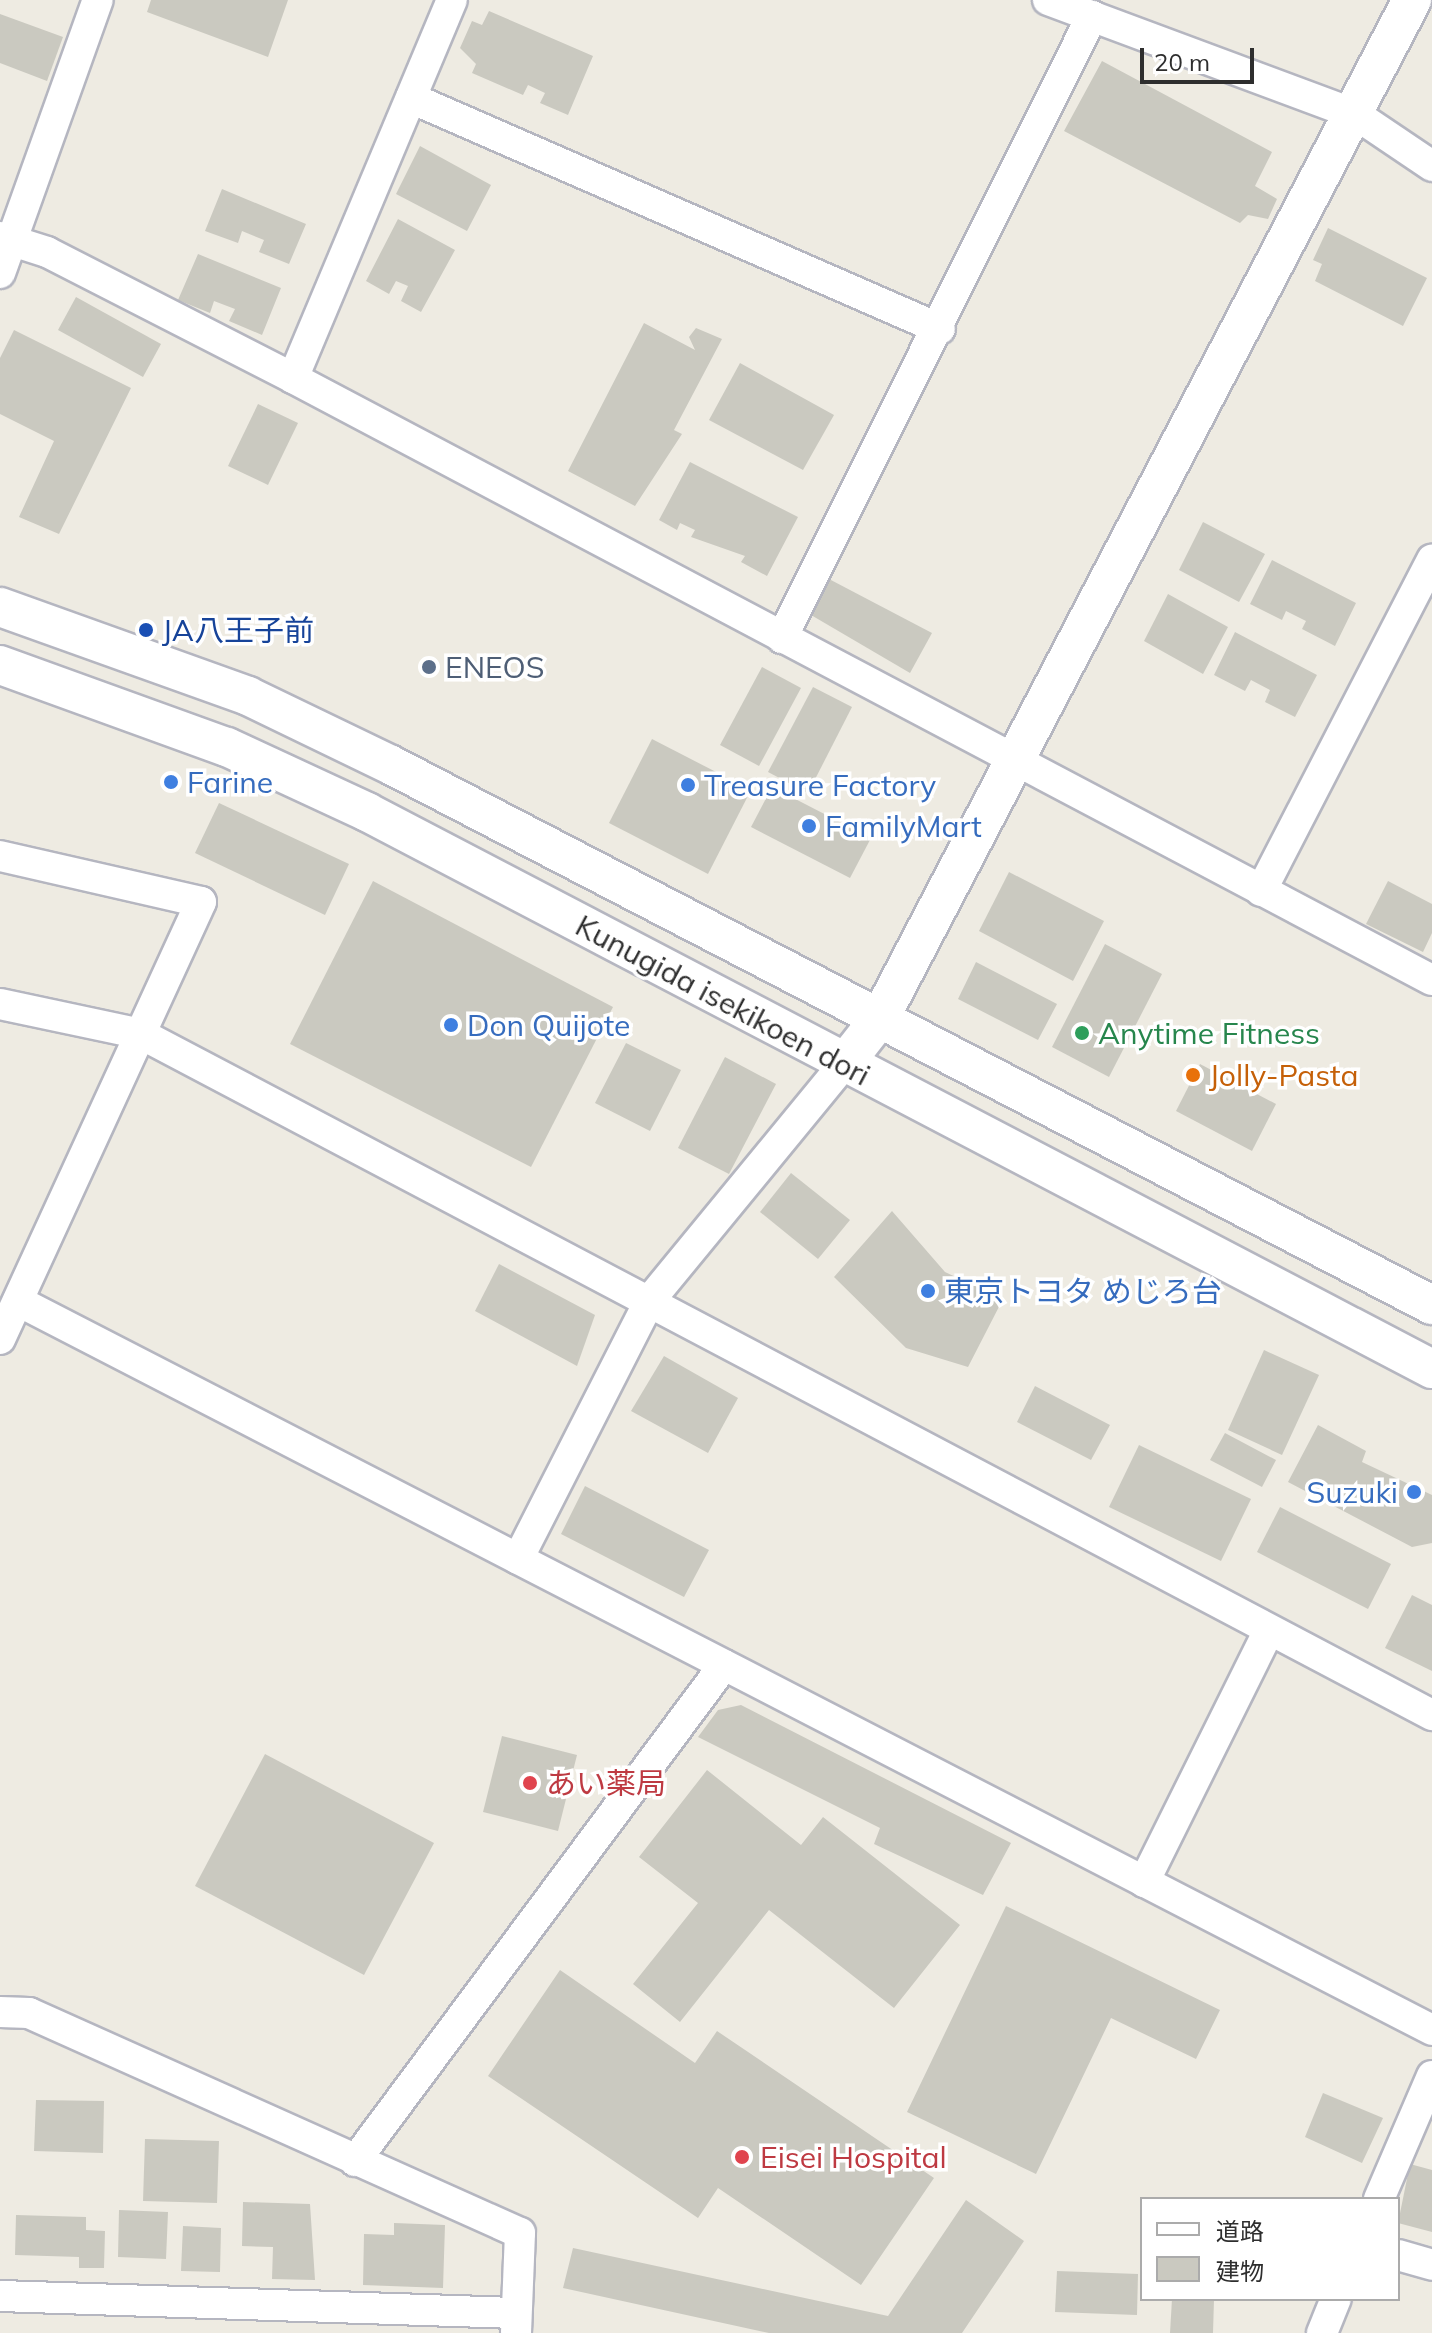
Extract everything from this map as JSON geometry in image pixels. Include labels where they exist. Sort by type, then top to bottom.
[{"type":"street","points":[[0,273],[6,238],[98,0]]},
{"type":"street","points":[[293,378],[452,0]]},
{"type":"street","points":[[1048,0],[1355,114],[1432,166]]},
{"type":"street","points":[[518,1559],[650,1300],[880,1018],[1412,0]]},
{"type":"street","points":[[782,638],[940,329],[1092,16]]},
{"type":"street","points":[[411,98],[940,329]]},
{"type":"street","points":[[6,238],[293,378],[1431,978]]},
{"type":"street","points":[[1261,891],[1432,560]]},
{"type":"street","name":"Kunugida isekikoen dori","points":[[0,607],[248,696],[880,1018],[1432,1305]]},
{"type":"street","name":"Kunugida isekikoen dori","points":[[0,665],[227,747],[367,812],[1432,1369]]},
{"type":"street","points":[[0,856],[201,902],[0,1339]]},
{"type":"street","points":[[0,1004],[141,1034],[650,1300],[1268,1632],[1432,1715]]},
{"type":"street","points":[[18,1301],[1432,2030]]},
{"type":"street","points":[[1144,1882],[1268,1632]]},
{"type":"street","points":[[355,2161],[724,1665]]},
{"type":"street","points":[[0,2012],[29,2013],[520,2233],[516,2323],[0,2296]]},
{"type":"street","points":[[1380,2197],[1432,2076]]},
{"type":"street","points":[[1400,2256],[1432,2265]]},
{"type":"street","points":[[1322,2333],[1335,2301]]},
{"type":"building","points":[[151,0],[288,0],[268,57],[147,12]]},
{"type":"building","points":[[489,11],[593,56],[568,115],[540,103],[545,93],[528,85],[523,95],[472,73],[476,64],[460,48],[472,21],[482,25]]},
{"type":"building","points":[[0,14],[63,37],[47,81],[0,63]]},
{"type":"building","points":[[1102,61],[1272,152],[1255,186],[1277,199],[1268,219],[1248,215],[1240,223],[1064,131]]},
{"type":"building","points":[[420,146],[491,185],[467,231],[396,194]]},
{"type":"building","points":[[222,189],[306,224],[289,264],[259,252],[264,240],[242,231],[238,243],[205,231]]},
{"type":"building","points":[[398,219],[455,250],[421,312],[401,301],[408,286],[396,281],[389,294],[366,281]]},
{"type":"building","points":[[1328,228],[1427,278],[1403,326],[1315,281],[1322,264],[1313,260]]},
{"type":"building","points":[[198,254],[281,288],[262,335],[229,321],[235,309],[214,301],[210,313],[178,300]]},
{"type":"building","points":[[76,297],[161,344],[143,377],[58,330]]},
{"type":"building","points":[[644,323],[695,350],[689,337],[696,328],[722,339],[674,430],[682,434],[635,506],[568,471]]},
{"type":"building","points":[[14,330],[131,388],[59,534],[19,517],[54,441],[0,414],[0,358]]},
{"type":"building","points":[[740,363],[834,415],[803,470],[709,420]]},
{"type":"building","points":[[258,404],[298,423],[268,485],[228,466]]},
{"type":"building","points":[[690,462],[798,517],[767,576],[741,562],[745,556],[691,537],[695,530],[680,523],[677,530],[659,520]]},
{"type":"building","points":[[1203,522],[1265,554],[1239,602],[1179,570]]},
{"type":"building","points":[[1272,560],[1356,603],[1335,646],[1302,629],[1306,621],[1286,611],[1282,620],[1250,604]]},
{"type":"building","points":[[829,579],[932,633],[910,673],[811,615]]},
{"type":"building","points":[[1168,594],[1228,627],[1203,674],[1144,641]]},
{"type":"building","points":[[1235,632],[1317,675],[1295,717],[1265,702],[1270,690],[1251,680],[1245,691],[1214,675]]},
{"type":"building","points":[[762,667],[801,688],[759,766],[720,745]]},
{"type":"building","points":[[813,687],[852,707],[808,793],[768,772]]},
{"type":"building","points":[[652,739],[751,790],[708,874],[609,823]]},
{"type":"building","points":[[772,787],[871,838],[850,878],[751,827]]},
{"type":"building","points":[[219,803],[349,864],[325,915],[195,853]]},
{"type":"building","points":[[1009,872],[1104,921],[1073,981],[979,931]]},
{"type":"building","name":"Don Quijote","points":[[373,881],[613,1007],[531,1167],[290,1044]]},
{"type":"building","points":[[1388,881],[1432,904],[1432,933],[1423,952],[1366,924]]},
{"type":"building","points":[[1105,944],[1162,974],[1109,1077],[1052,1047]]},
{"type":"building","points":[[976,962],[1057,1004],[1038,1040],[958,999]]},
{"type":"building","points":[[626,1043],[681,1070],[650,1131],[595,1103]]},
{"type":"building","points":[[725,1057],[776,1084],[729,1174],[678,1148]]},
{"type":"building","points":[[1200,1064],[1276,1104],[1252,1151],[1176,1111]]},
{"type":"building","points":[[791,1173],[850,1220],[818,1259],[760,1212]]},
{"type":"building","points":[[892,1211],[945,1272],[1003,1299],[968,1367],[906,1348],[834,1277]]},
{"type":"building","points":[[499,1264],[595,1315],[577,1366],[475,1311]]},
{"type":"building","points":[[1264,1350],[1319,1375],[1282,1455],[1228,1430]]},
{"type":"building","points":[[664,1356],[738,1398],[708,1453],[631,1411]]},
{"type":"building","points":[[1035,1386],[1110,1425],[1091,1460],[1017,1422]]},
{"type":"building","points":[[1318,1425],[1366,1451],[1362,1462],[1432,1495],[1432,1543],[1412,1547],[1288,1482]]},
{"type":"building","points":[[1225,1433],[1276,1460],[1262,1487],[1210,1460]]},
{"type":"building","points":[[1139,1445],[1251,1499],[1221,1561],[1109,1507]]},
{"type":"building","points":[[585,1486],[709,1550],[684,1597],[561,1534]]},
{"type":"building","points":[[1280,1507],[1391,1564],[1368,1609],[1257,1552]]},
{"type":"building","points":[[1412,1595],[1432,1605],[1432,1671],[1385,1648]]},
{"type":"building","points":[[741,1705],[1011,1843],[983,1895],[874,1844],[880,1828],[698,1737],[718,1710]]},
{"type":"building","name":"あい薬局","points":[[502,1736],[577,1755],[558,1831],[483,1812]]},
{"type":"building","points":[[265,1754],[434,1843],[364,1975],[195,1886]]},
{"type":"building","points":[[707,1770],[801,1845],[823,1817],[960,1925],[894,2008],[769,1910],[680,2022],[633,1984],[698,1903],[639,1857]]},
{"type":"building","points":[[1006,1906],[1220,2010],[1196,2059],[1111,2018],[1036,2174],[907,2112]]},
{"type":"building","points":[[560,1970],[695,2063],[717,2031],[934,2178],[861,2285],[718,2188],[698,2218],[488,2076]]},
{"type":"building","points":[[1323,2093],[1383,2118],[1362,2163],[1305,2137]]},
{"type":"building","points":[[36,2100],[104,2101],[103,2153],[34,2151]]},
{"type":"building","points":[[145,2139],[219,2141],[217,2203],[143,2201]]},
{"type":"building","points":[[1410,2164],[1432,2170],[1432,2232],[1400,2224]]},
{"type":"building","points":[[966,2200],[1024,2241],[962,2333],[769,2333],[563,2288],[573,2248],[888,2316]]},
{"type":"building","points":[[243,2202],[310,2204],[315,2280],[272,2279],[273,2247],[242,2246]]},
{"type":"building","points":[[119,2210],[168,2212],[166,2259],[118,2257]]},
{"type":"building","points":[[16,2215],[86,2217],[86,2230],[105,2231],[104,2268],[79,2268],[79,2257],[15,2255]]},
{"type":"building","points":[[394,2223],[445,2225],[443,2288],[363,2285],[364,2234],[394,2235]]},
{"type":"building","points":[[183,2226],[221,2228],[220,2272],[181,2271]]},
{"type":"building","points":[[1057,2271],[1138,2274],[1137,2315],[1055,2312]]},
{"type":"building","points":[[1172,2301],[1214,2301],[1213,2333],[1170,2333]]},
{"type":"place","name":"JA八王子前","points":[[146,630]]},
{"type":"place","name":"ENEOS","points":[[429,667]]},
{"type":"place","name":"Farine","points":[[171,782]]},
{"type":"place","name":"Treasure Factory","points":[[688,785]]},
{"type":"place","name":"FamilyMart","points":[[809,826]]},
{"type":"place","name":"Don Quijote","points":[[451,1025]]},
{"type":"place","name":"Anytime Fitness","points":[[1082,1033]]},
{"type":"place","name":"Jolly-Pasta","points":[[1193,1075]]},
{"type":"place","name":"東京トヨタ めじろ台","points":[[928,1291]]},
{"type":"place","name":"Suzuki","points":[[1414,1492]]},
{"type":"place","name":"あい薬局","points":[[530,1783]]},
{"type":"place","name":"Eisei Hospital","points":[[742,2157]]}]
